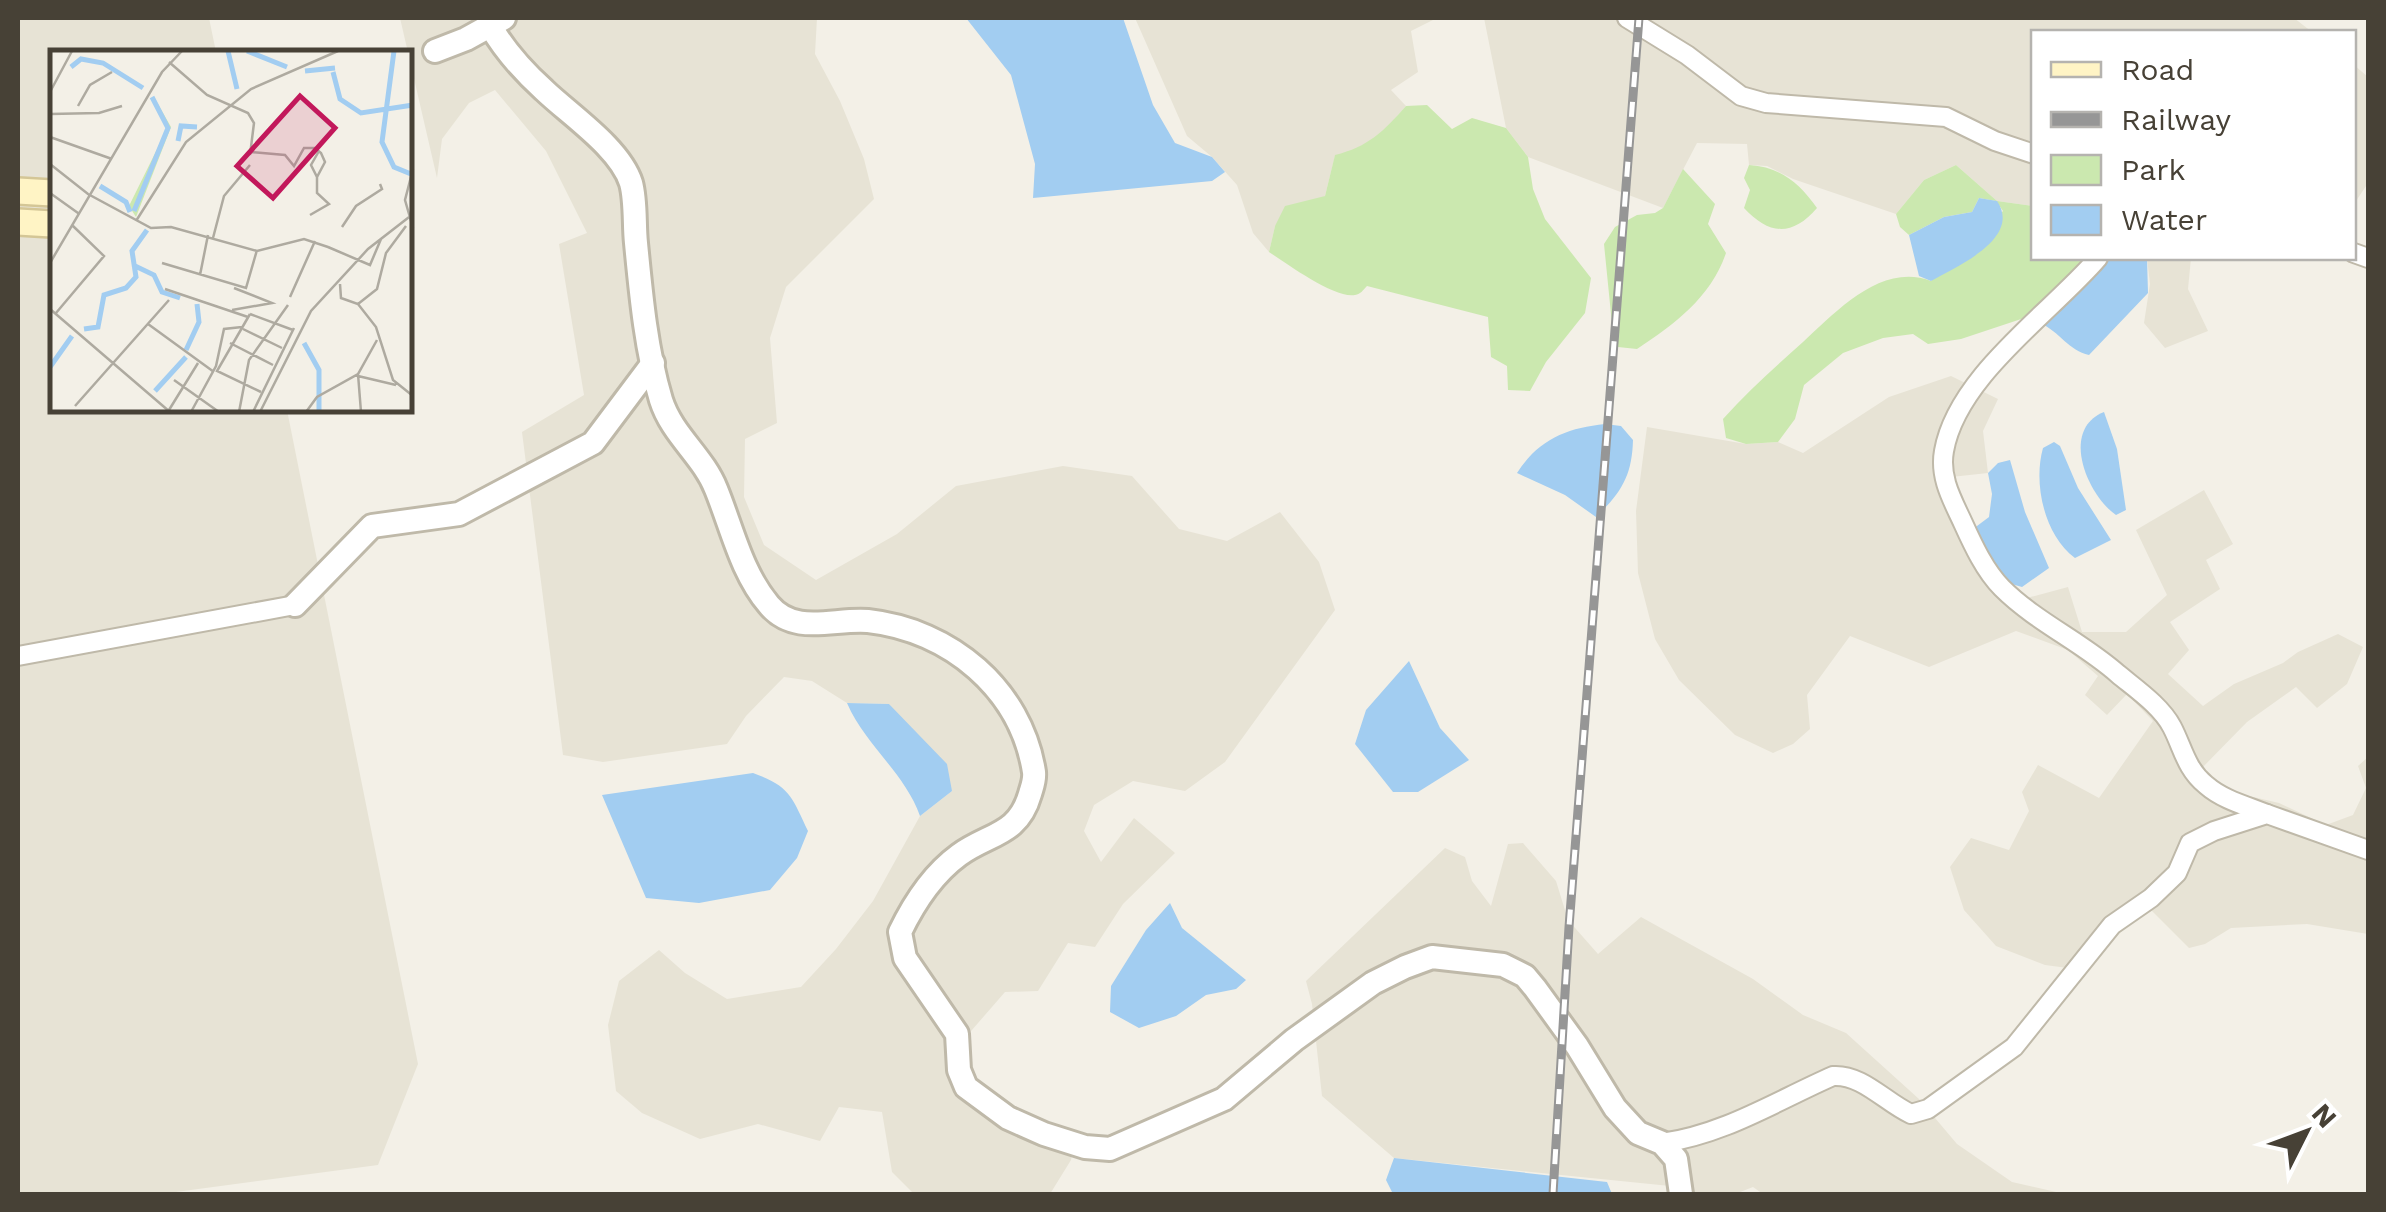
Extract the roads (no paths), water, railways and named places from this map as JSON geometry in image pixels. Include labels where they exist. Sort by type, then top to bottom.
[{"type":"main road","points":[[18,191],[50,192]]},
{"type":"main road","points":[[18,222],[50,224]]},
{"type":"street","points":[[1626,18],[1687,55],[1741,96],[1766,102],[1946,118],[2031,153]]},
{"type":"street","points":[[435,51],[497,22],[503,47],[596,136],[630,182],[641,287],[662,404],[676,432],[706,467],[728,527],[768,604],[782,617],[802,625],[843,620],[899,626],[952,648],[981,669],[1019,726],[1035,777],[1026,808],[1006,832],[958,855],[924,892],[900,932],[905,958],[957,1034],[959,1070],[966,1087],[985,1104],[1044,1134],[1110,1149],[1224,1099],[1294,1040],[1374,983],[1432,957],[1503,965],[1525,976],[1577,1046],[1615,1108],[1638,1132],[1662,1143],[1676,1159],[1682,1194]]},
{"type":"street","points":[[2096,260],[1981,377],[1958,416],[1944,452],[1948,493],[1970,540],[2000,586],[2048,625],[2095,653],[2150,701],[2172,726],[2191,771],[2207,786],[2225,798],[2368,850]]},
{"type":"street","points":[[18,656],[295,605],[372,526],[459,514],[594,443],[653,363]]},
{"type":"street","points":[[1662,1143],[1728,1126],[1833,1076],[1847,1075],[1860,1081],[1911,1114],[1928,1110],[2014,1046],[2112,925],[2151,898],[2177,873],[2190,843],[2268,814]]},
{"type":"water","points":[[966,18],[1123,18],[1153,105],[1175,143],[1212,157],[1225,172],[1212,181],[1033,198],[1035,164],[1011,75]]},
{"type":"water","points":[[1979,198],[1997,201],[2002,214],[2001,227],[1994,239],[1970,259],[1931,281],[1919,276],[1909,235],[1944,217],[1972,212]]},
{"type":"water","points":[[2096,260],[2147,260],[2148,293],[2089,355],[2040,323]]},
{"type":"water","points":[[2104,412],[2117,449],[2126,510],[2116,515],[2088,479],[2081,447],[2090,421]]},
{"type":"water","points":[[1605,424],[1621,426],[1633,440],[1632,452],[1624,482],[1596,517],[1565,495],[1517,473],[1555,437]]},
{"type":"water","points":[[2054,442],[2060,446],[2078,488],[2111,540],[2075,558],[2056,536],[2041,492],[2043,448]]},
{"type":"water","points":[[2010,460],[2025,512],[2049,568],[2022,587],[2008,583],[1973,529],[1989,517],[1992,494],[1988,473],[1998,463]]},
{"type":"water","points":[[1409,661],[1440,728],[1469,760],[1418,792],[1393,792],[1355,744],[1366,710]]},
{"type":"water","points":[[847,703],[889,704],[947,764],[952,791],[920,816],[905,786]]},
{"type":"water","points":[[753,773],[788,794],[808,831],[797,858],[770,890],[699,903],[646,898],[602,795]]},
{"type":"water","points":[[1170,903],[1182,928],[1246,980],[1236,989],[1206,995],[1176,1016],[1139,1028],[1110,1012],[1111,986],[1146,930]]},
{"type":"water","points":[[1394,1158],[1607,1182],[1612,1194],[1393,1194],[1386,1180]]},
{"type":"railway","points":[[1553,1194],[1569,927],[1639,18]]}]
